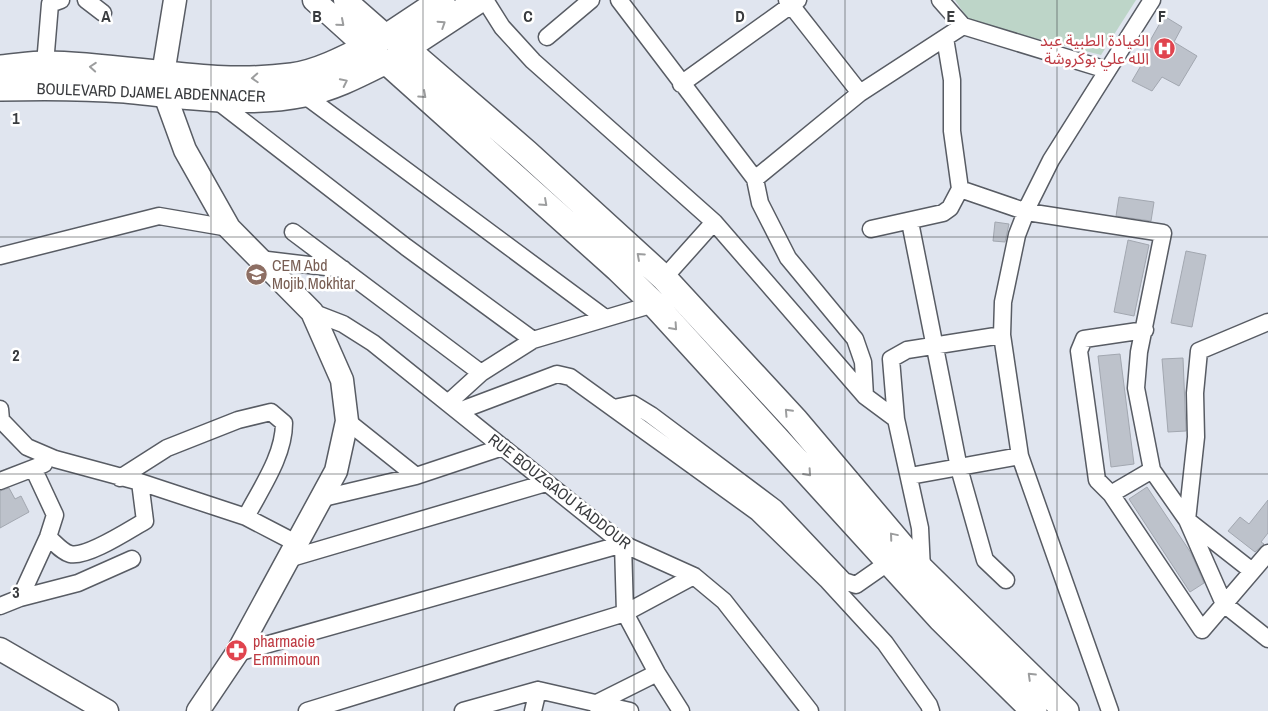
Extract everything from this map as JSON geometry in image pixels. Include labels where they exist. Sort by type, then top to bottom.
[{"type":"main road","points":[[387,48],[442,0]]},
{"type":"main road","points":[[387,48],[479,0]]},
{"type":"main road","name":"BOULEVARD DJAMEL ABDENNACER","points":[[0,88],[124,90],[164,84],[249,78],[298,85],[336,86],[387,48]]},
{"type":"main road","points":[[387,48],[527,153],[664,278],[796,422],[922,570],[1066,711]]},
{"type":"main road","points":[[387,48],[654,304],[941,619],[1034,711]]},
{"type":"main road","name":"BOULEVARD DJAMEL ABDENNACER","points":[[0,68],[45,64],[164,84],[213,97],[244,99],[298,85]]},
{"type":"street","points":[[45,64],[50,4],[61,0]]},
{"type":"street","points":[[86,0],[103,13]]},
{"type":"street","points":[[175,0],[164,84],[185,150],[229,228],[312,312],[342,380],[347,422],[336,471],[318,499],[237,653],[198,711]]},
{"type":"street","points":[[314,0],[387,48]]},
{"type":"street","points":[[345,0],[387,48]]},
{"type":"street","points":[[486,0],[502,27],[533,61],[714,222],[865,396],[896,419]]},
{"type":"street","points":[[547,37],[590,0]]},
{"type":"street","points":[[619,0],[755,179],[760,203],[788,258],[855,339],[863,362],[865,396]]},
{"type":"street","points":[[940,0],[963,26],[1107,70]]},
{"type":"street","points":[[1110,711],[1020,456],[1002,335],[1003,302],[1017,235],[1051,160],[1152,0]]},
{"type":"street","points":[[682,84],[792,2],[860,94]]},
{"type":"street","points":[[755,179],[860,94],[963,26]]},
{"type":"street","points":[[871,229],[910,222],[943,213],[950,208],[960,189],[952,131],[952,80],[945,38]]},
{"type":"street","points":[[298,85],[605,318]]},
{"type":"street","points":[[213,97],[406,247],[533,340]]},
{"type":"street","points":[[960,189],[1027,212],[1162,233],[1145,330],[1139,352],[1136,388],[1152,470],[1187,520],[1224,604],[1268,639]]},
{"type":"street","points":[[0,256],[159,216],[229,228]]},
{"type":"street","points":[[664,278],[714,222]]},
{"type":"street","points":[[910,222],[959,468],[985,560],[1006,580]]},
{"type":"street","points":[[293,232],[345,269],[481,373]]},
{"type":"street","points":[[259,259],[345,269]]},
{"type":"street","points":[[453,407],[481,373],[533,340],[654,304]]},
{"type":"street","name":"RUE BOUZGAOU KADDOUR","points":[[312,312],[343,324],[373,343],[624,544],[694,576],[724,601],[810,711]]},
{"type":"street","points":[[1187,520],[1196,437],[1195,392],[1199,351],[1268,322]]},
{"type":"street","points":[[1145,330],[1084,339],[1079,351],[1097,480],[1111,494],[1202,630],[1268,553]]},
{"type":"street","points":[[922,570],[920,528],[896,419],[891,359],[907,350],[1002,335]]},
{"type":"street","points":[[453,407],[557,374],[570,377],[757,512],[828,581],[885,643],[927,709]]},
{"type":"street","points":[[614,408],[633,404],[674,432],[774,508],[844,581],[856,585],[889,562]]},
{"type":"street","points":[[120,478],[167,448],[238,420],[271,412],[284,423],[284,436],[276,458],[246,517]]},
{"type":"street","points":[[0,416],[27,448],[120,478],[140,482],[246,517],[292,551]]},
{"type":"street","points":[[347,422],[416,476]]},
{"type":"street","points":[[318,499],[416,476],[503,447]]},
{"type":"street","points":[[910,476],[1020,456]]},
{"type":"street","points":[[0,481],[34,470],[55,458]]},
{"type":"street","points":[[20,598],[48,538],[55,515],[34,470]]},
{"type":"street","points":[[1111,494],[1152,470]]},
{"type":"street","points":[[48,538],[67,553],[77,555],[107,542],[145,521],[140,482]]},
{"type":"street","points":[[292,551],[546,483]]},
{"type":"street","points":[[1187,520],[1252,572]]},
{"type":"street","points":[[237,653],[624,544],[626,613],[657,672],[681,711]]},
{"type":"street","points":[[0,606],[20,598],[78,583],[132,559]]},
{"type":"street","points":[[307,711],[626,613],[694,576]]},
{"type":"street","points":[[0,649],[107,711]]},
{"type":"street","points":[[598,707],[657,672]]},
{"type":"street","points":[[533,711],[538,690]]},
{"type":"street","points":[[463,711],[538,690],[598,707],[630,711]]},
{"type":"green space","points":[[955,0],[1136,0],[1101,55],[970,22]]},
{"type":"building","name":"العيادة الطبية عبد الله علي بوكروشة","points":[[1164,16],[1182,27],[1174,42],[1197,56],[1179,86],[1162,77],[1152,91],[1132,81],[1146,57],[1142,55]]},
{"type":"building","points":[[1119,197],[1154,202],[1151,221],[1116,216]]},
{"type":"building","points":[[995,222],[1009,224],[1005,242],[993,241]]},
{"type":"building","points":[[1128,240],[1149,245],[1134,316],[1114,312]]},
{"type":"building","points":[[1186,251],[1206,255],[1192,327],[1171,323]]},
{"type":"building","points":[[1120,354],[1134,464],[1111,467],[1098,356]]},
{"type":"building","points":[[1183,358],[1186,431],[1168,432],[1162,359]]},
{"type":"building","points":[[1147,487],[1191,553],[1204,583],[1190,592],[1129,499]]},
{"type":"building","points":[[9,488],[15,499],[21,496],[29,512],[0,528],[0,491]]},
{"type":"building","points":[[1268,500],[1268,533],[1261,542],[1264,544],[1255,552],[1228,531],[1240,517],[1249,524]]},
{"type":"place","name":"العيادة الطبية عبد الله علي بوكروشة","points":[[1165,49]]},
{"type":"place","name":"CEM Abd Mojib Mokhtar","points":[[256,274]]},
{"type":"place","name":"pharmacie Emmimoun","points":[[237,650]]}]
